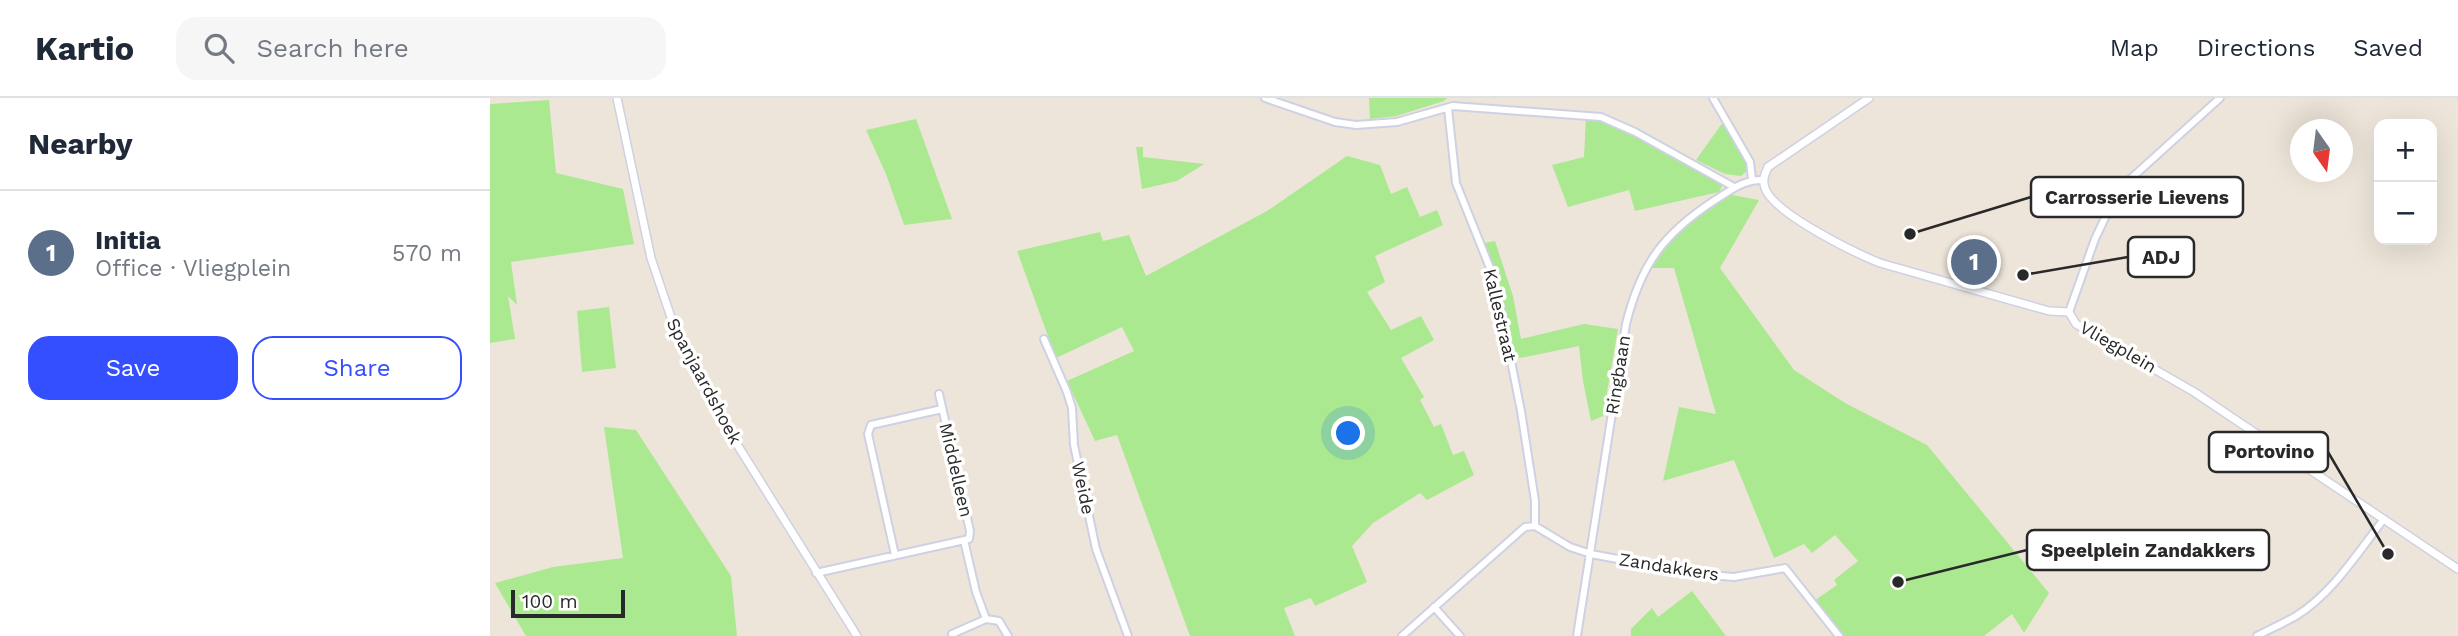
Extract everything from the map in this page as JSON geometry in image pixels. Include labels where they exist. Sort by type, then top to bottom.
[{"type":"street","name":"Spanjaardshoek","points":[[617,98],[651,258],[678,338],[718,414],[856,636]]},
{"type":"street","points":[[1265,98],[1325,119],[1356,125],[1381,125],[1450,107],[1601,117],[1635,132],[1734,187]]},
{"type":"street","name":"Kallestraat","points":[[1453,98],[1450,107],[1456,183],[1490,268],[1500,306],[1521,411],[1535,501],[1535,526]]},
{"type":"street","points":[[1713,98],[1750,162],[1752,179]]},
{"type":"street","points":[[1764,180],[1769,167],[1776,160],[1869,98]]},
{"type":"street","points":[[2069,312],[2095,239],[2126,183],[2220,98]]},
{"type":"street","name":"Ringbaan","points":[[1577,636],[1615,385],[1633,296],[1659,246],[1684,221],[1734,187],[1752,179],[1764,180]]},
{"type":"street","name":"Vliegplein","points":[[1764,180],[1769,195],[1780,205],[1821,234],[1856,253],[1906,271],[2049,311],[2069,312],[2076,324],[2194,392],[2458,569]]},
{"type":"street","name":"Weide","points":[[1044,339],[1072,408],[1074,445],[1096,549],[1128,636]]},
{"type":"street","name":"Middelleen","points":[[816,573],[969,539],[970,531],[939,394]]},
{"type":"street","name":"Middelleen","points":[[895,555],[868,434],[871,425],[942,409]]},
{"type":"street","points":[[2257,636],[2297,615],[2313,603],[2341,575],[2384,519]]},
{"type":"street","points":[[1402,636],[1525,527],[1535,526],[1570,547],[1591,554]]},
{"type":"street","points":[[964,540],[976,592],[986,619]]},
{"type":"street","name":"Zandakkers","points":[[1591,554],[1713,576],[1734,577],[1785,568],[1839,636]]},
{"type":"street","points":[[1434,607],[1460,636]]},
{"type":"street","points":[[952,634],[986,619],[999,621],[1008,636]]},
{"type":"green space","points":[[1369,98],[1447,98],[1396,116],[1370,119]]},
{"type":"green space","points":[[549,100],[556,173],[623,189],[634,244],[511,262],[517,305],[508,296],[515,339],[490,343],[490,104]]},
{"type":"green space","points":[[1586,117],[1614,124],[1718,181],[1722,186],[1719,192],[1635,211],[1629,190],[1568,207],[1552,165],[1584,157]]},
{"type":"green space","points":[[916,119],[952,219],[904,225],[886,174],[866,130]]},
{"type":"green space","points":[[1723,122],[1750,165],[1741,176],[1725,174],[1696,160]]},
{"type":"green space","points":[[1136,147],[1143,147],[1143,157],[1204,164],[1177,181],[1142,189]]},
{"type":"green space","points":[[1347,156],[1380,165],[1391,194],[1407,187],[1420,217],[1437,210],[1443,225],[1375,256],[1385,282],[1367,292],[1391,330],[1421,316],[1434,340],[1401,358],[1424,397],[1420,400],[1434,427],[1441,424],[1453,455],[1464,451],[1474,475],[1427,500],[1420,493],[1373,523],[1352,546],[1367,582],[1315,606],[1311,598],[1284,608],[1295,636],[1190,636],[1117,435],[1095,441],[1067,381],[1134,351],[1122,327],[1056,358],[1017,251],[1100,232],[1103,241],[1129,235],[1146,276],[1267,211]]},
{"type":"green space","points":[[1732,195],[1759,200],[1720,268],[1794,370],[1845,403],[1927,445],[2049,593],[2024,633],[2012,614],[1984,636],[1842,636],[1814,601],[1837,585],[1834,580],[1858,561],[1835,535],[1812,553],[1804,544],[1774,558],[1734,460],[1663,481],[1679,407],[1716,414],[1674,268],[1648,268],[1685,226],[1719,201]]},
{"type":"green space","points":[[1495,241],[1513,296],[1521,339],[1584,324],[1618,329],[1603,416],[1591,421],[1579,346],[1515,359],[1503,300],[1484,243]]},
{"type":"green space","points":[[609,307],[616,368],[582,372],[577,311]]},
{"type":"green space","points":[[604,427],[636,430],[731,576],[737,636],[526,636],[495,583],[553,567],[623,558]]},
{"type":"green space","points":[[1692,591],[1726,636],[1631,636],[1631,629],[1652,608],[1658,617]]},
{"type":"place","name":"Carrosserie Lievens","points":[[1910,234]]},
{"type":"place","name":"Initia","points":[[1974,262]]},
{"type":"place","name":"ADJ","points":[[2023,275]]},
{"type":"place","name":"Portovino","points":[[2388,554]]},
{"type":"place","name":"Speelplein Zandakkers","points":[[1898,582]]}]
